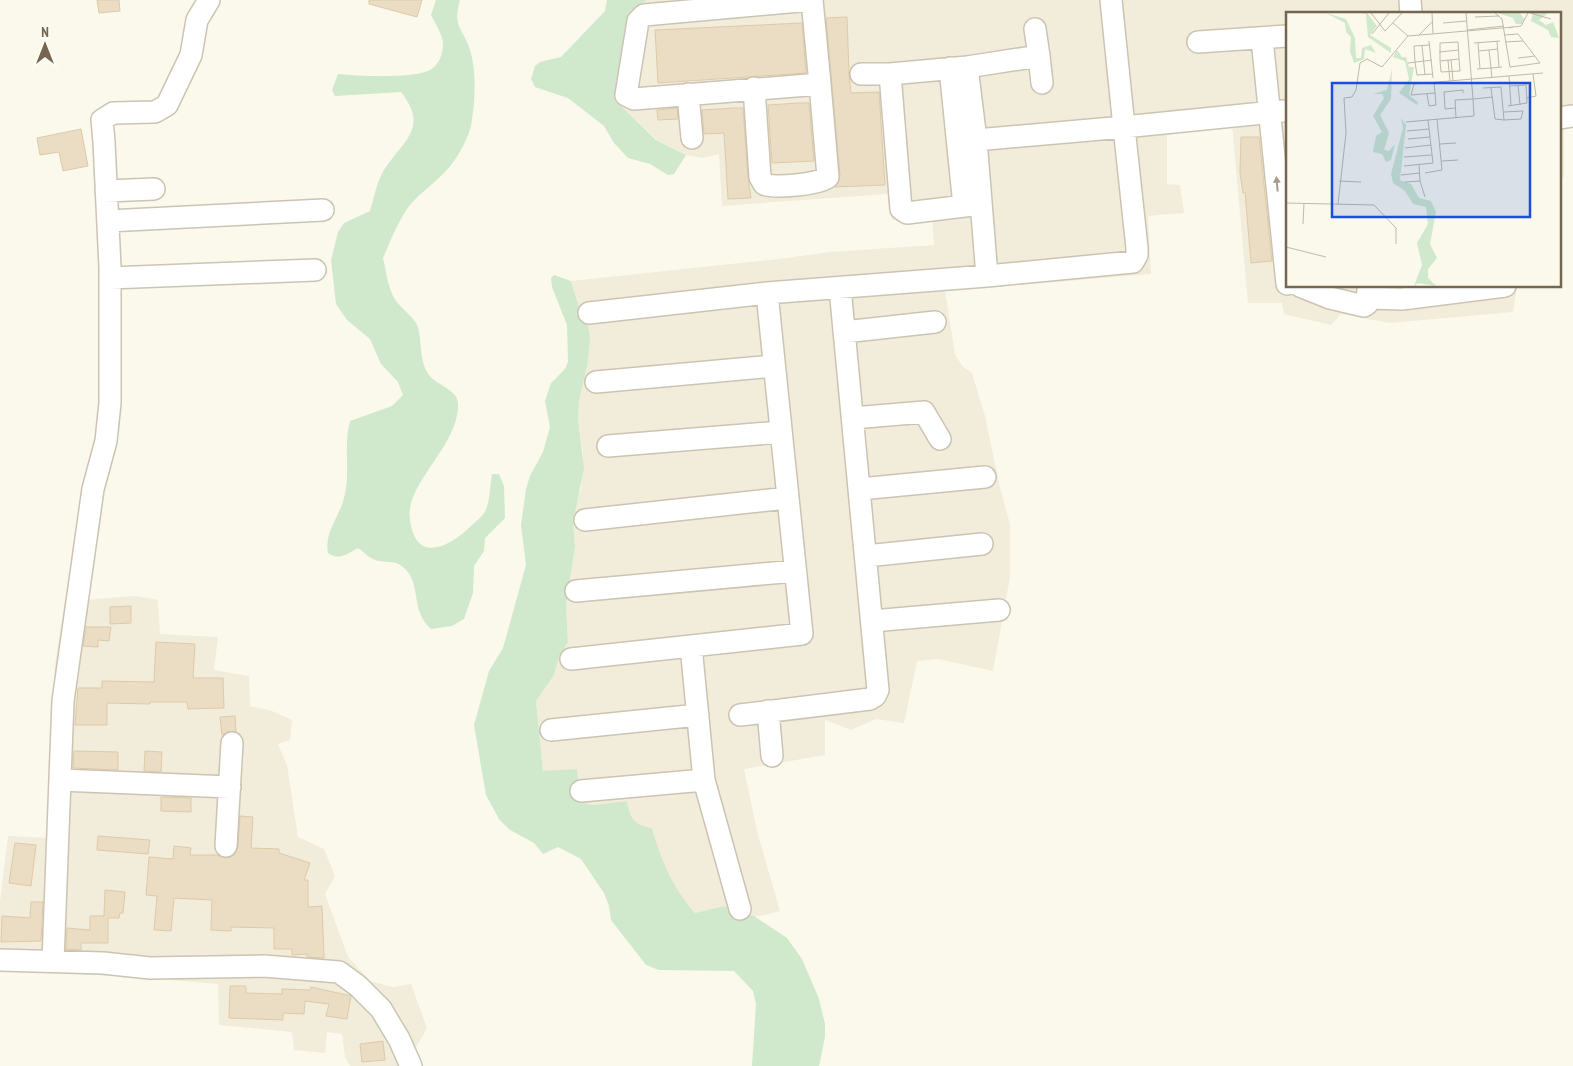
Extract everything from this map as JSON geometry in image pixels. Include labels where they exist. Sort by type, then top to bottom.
[{"type":"street","points":[[52,961],[63,701],[87,543],[93,489],[106,441],[110,402],[110,278],[102,120],[113,113],[155,112],[167,104],[191,54],[197,20],[209,0]]},
{"type":"street","points":[[754,88],[760,177],[764,184],[772,187],[820,182],[828,177],[820,84],[811,0],[656,12],[640,17],[626,95],[634,99],[754,88],[820,84]]},
{"type":"street","points":[[589,313],[767,293],[987,276],[1133,262],[1137,256],[1137,248],[1111,0]]},
{"type":"street","points":[[1035,29],[1042,83]]},
{"type":"street","points":[[1198,42],[1275,37],[1276,112],[1286,256]]},
{"type":"street","points":[[861,74],[890,74],[1039,56]]},
{"type":"street","points":[[958,67],[973,205],[987,276]]},
{"type":"street","points":[[890,74],[901,209],[907,213],[973,205]]},
{"type":"street","points":[[688,94],[692,138]]},
{"type":"street","points":[[967,141],[1124,128],[1276,112]]},
{"type":"street","points":[[1276,112],[1286,141]]},
{"type":"street","points":[[1560,118],[1573,116]]},
{"type":"street","points":[[106,192],[154,189]]},
{"type":"street","points":[[108,221],[323,210]]},
{"type":"street","points":[[110,278],[315,270]]},
{"type":"street","points":[[740,715],[870,699],[875,696],[878,690],[840,288]]},
{"type":"street","points":[[1304,288],[1330,298],[1360,305],[1367,304],[1369,292],[1402,299],[1489,288]]},
{"type":"street","points":[[571,659],[802,634],[794,571],[767,293]]},
{"type":"street","points":[[844,332],[935,322]]},
{"type":"street","points":[[596,382],[774,366]]},
{"type":"street","points":[[853,418],[924,412],[940,439]]},
{"type":"street","points":[[608,446],[780,432]]},
{"type":"street","points":[[860,489],[985,477]]},
{"type":"street","points":[[585,520],[787,498]]},
{"type":"street","points":[[866,556],[982,544]]},
{"type":"street","points":[[576,591],[794,571]]},
{"type":"street","points":[[872,621],[999,610]]},
{"type":"street","points":[[691,646],[704,780],[740,909]]},
{"type":"street","points":[[768,711],[772,756]]},
{"type":"street","points":[[551,730],[698,715]]},
{"type":"street","points":[[226,846],[232,743]]},
{"type":"street","points":[[60,780],[230,787]]},
{"type":"street","points":[[581,791],[704,780]]},
{"type":"street","points":[[0,960],[52,961],[150,968],[240,965],[340,972],[358,986],[381,1009],[411,1066]]},
{"type":"shaded area","points":[[647,0],[1573,0],[1573,127],[1564,128],[1564,177],[1560,179],[1560,12],[1286,12],[1286,288],[1517,288],[1513,312],[1389,323],[1341,314],[1331,325],[1284,314],[1282,303],[1248,303],[1232,125],[1167,132],[1167,184],[1180,185],[1184,213],[1148,216],[1151,274],[945,291],[955,354],[962,366],[972,373],[985,416],[1000,488],[1010,524],[1010,577],[993,671],[938,659],[917,661],[904,723],[876,719],[851,730],[825,720],[825,755],[744,769],[757,831],[780,911],[754,916],[739,913],[725,906],[695,913],[679,895],[661,860],[652,828],[638,826],[633,821],[629,815],[627,801],[592,805],[580,802],[543,772],[536,701],[554,675],[559,657],[568,642],[566,605],[575,547],[573,522],[575,502],[581,489],[583,454],[578,419],[579,401],[587,367],[580,310],[571,281],[830,252],[934,245],[932,218],[892,220],[887,194],[722,206],[719,154],[702,158],[686,155],[657,140],[616,101],[623,50],[637,6]]},
{"type":"shaded area","points":[[136,596],[158,600],[160,634],[218,637],[214,670],[249,676],[250,706],[272,711],[292,720],[290,740],[278,744],[287,765],[298,837],[324,849],[335,876],[325,894],[348,957],[370,981],[393,987],[411,984],[427,1028],[415,1049],[423,1066],[350,1066],[345,1057],[342,1034],[327,1032],[325,1053],[294,1050],[292,1032],[219,1025],[218,984],[136,977],[0,970],[0,902],[8,836],[47,838],[55,665],[65,598],[83,600]]},
{"type":"green space","points":[[436,0],[460,0],[457,16],[459,27],[467,42],[472,59],[474,97],[471,126],[459,152],[447,170],[407,209],[383,258],[393,296],[418,327],[422,358],[426,370],[432,378],[454,394],[458,403],[456,419],[450,434],[415,492],[410,506],[410,520],[413,534],[419,543],[426,547],[435,548],[454,540],[485,512],[489,499],[492,474],[499,474],[504,486],[505,518],[485,538],[484,551],[474,566],[473,593],[464,619],[452,626],[431,629],[420,613],[413,581],[403,567],[396,563],[373,559],[358,548],[343,556],[332,555],[328,553],[327,545],[330,532],[342,505],[346,488],[347,440],[350,421],[392,406],[403,395],[398,382],[381,364],[370,339],[347,320],[336,304],[331,260],[338,232],[344,223],[370,211],[384,170],[406,142],[413,125],[413,115],[409,104],[401,92],[335,96],[332,90],[338,74],[398,76],[422,73],[433,68],[440,59],[443,44],[443,40],[431,15]]},
{"type":"green space","points":[[607,0],[647,0],[637,6],[623,50],[616,101],[656,140],[686,155],[674,174],[668,175],[650,164],[628,158],[614,143],[604,126],[568,98],[535,87],[531,79],[535,66],[540,62],[561,57],[605,11]]},
{"type":"green space","points":[[554,275],[571,281],[580,310],[588,325],[590,338],[587,367],[579,401],[578,419],[584,468],[573,522],[575,547],[566,605],[568,642],[559,657],[554,675],[536,701],[543,771],[577,769],[580,802],[592,805],[627,801],[631,817],[637,823],[652,828],[668,873],[695,913],[725,906],[739,913],[754,916],[787,938],[802,959],[819,999],[825,1024],[825,1037],[819,1066],[752,1066],[756,1004],[753,991],[734,971],[659,970],[646,965],[611,920],[609,906],[604,893],[581,859],[558,847],[543,854],[534,843],[510,830],[499,819],[486,795],[474,725],[489,671],[503,648],[526,565],[521,525],[526,489],[530,476],[543,452],[550,427],[545,401],[551,383],[565,369],[568,362],[567,325],[552,287],[551,278]]},
{"type":"building","points":[[97,0],[119,0],[120,11],[99,13]]},
{"type":"building","points":[[369,0],[422,0],[417,17],[369,4]]},
{"type":"building","points":[[847,17],[851,93],[879,92],[885,185],[835,187],[840,176],[826,18]]},
{"type":"building","points":[[802,23],[806,73],[658,83],[655,30]]},
{"type":"building","points":[[809,103],[814,161],[772,163],[768,105]]},
{"type":"building","points":[[677,108],[678,119],[658,120],[657,110]]},
{"type":"building","points":[[743,108],[751,198],[728,199],[724,133],[704,134],[702,110]]},
{"type":"building","points":[[81,129],[88,166],[63,171],[59,152],[40,155],[37,138]]},
{"type":"building","points":[[1241,137],[1259,137],[1272,261],[1251,263],[1245,192],[1243,193],[1240,173]]},
{"type":"building","points":[[131,606],[131,623],[110,624],[110,607]]},
{"type":"building","points":[[86,627],[111,627],[109,641],[98,640],[98,647],[83,646]]},
{"type":"building","points":[[156,642],[195,644],[193,678],[223,678],[224,708],[188,709],[187,702],[150,702],[150,704],[107,703],[107,725],[75,725],[78,688],[102,688],[102,681],[154,682]]},
{"type":"building","points":[[235,716],[236,732],[227,732],[222,735],[220,717]]},
{"type":"building","points":[[74,751],[118,752],[118,770],[73,768]]},
{"type":"building","points":[[145,751],[162,752],[161,772],[144,771]]},
{"type":"building","points":[[161,797],[191,798],[191,812],[161,811]]},
{"type":"building","points":[[240,816],[253,817],[251,848],[279,849],[279,853],[310,863],[304,880],[308,880],[308,907],[322,906],[324,958],[307,957],[307,954],[292,955],[292,949],[274,949],[274,928],[231,927],[231,931],[211,930],[212,900],[174,898],[171,931],[154,930],[157,896],[146,895],[149,857],[173,859],[174,846],[191,848],[190,855],[231,857],[238,847]]},
{"type":"building","points":[[98,836],[150,840],[148,854],[97,850]]},
{"type":"building","points":[[15,843],[36,845],[31,886],[9,883]]},
{"type":"building","points":[[105,890],[125,892],[123,913],[120,913],[119,918],[108,918],[108,943],[81,943],[81,950],[66,949],[67,928],[90,930],[90,916],[104,916]]},
{"type":"building","points":[[31,902],[43,902],[41,941],[1,942],[2,916],[30,918]]},
{"type":"building","points":[[230,986],[246,986],[246,993],[282,994],[282,989],[310,990],[311,987],[351,996],[347,1019],[326,1016],[329,1004],[305,1001],[304,1014],[283,1013],[283,1020],[229,1018]]},
{"type":"building","points":[[383,1041],[385,1060],[362,1062],[360,1044]]}]
